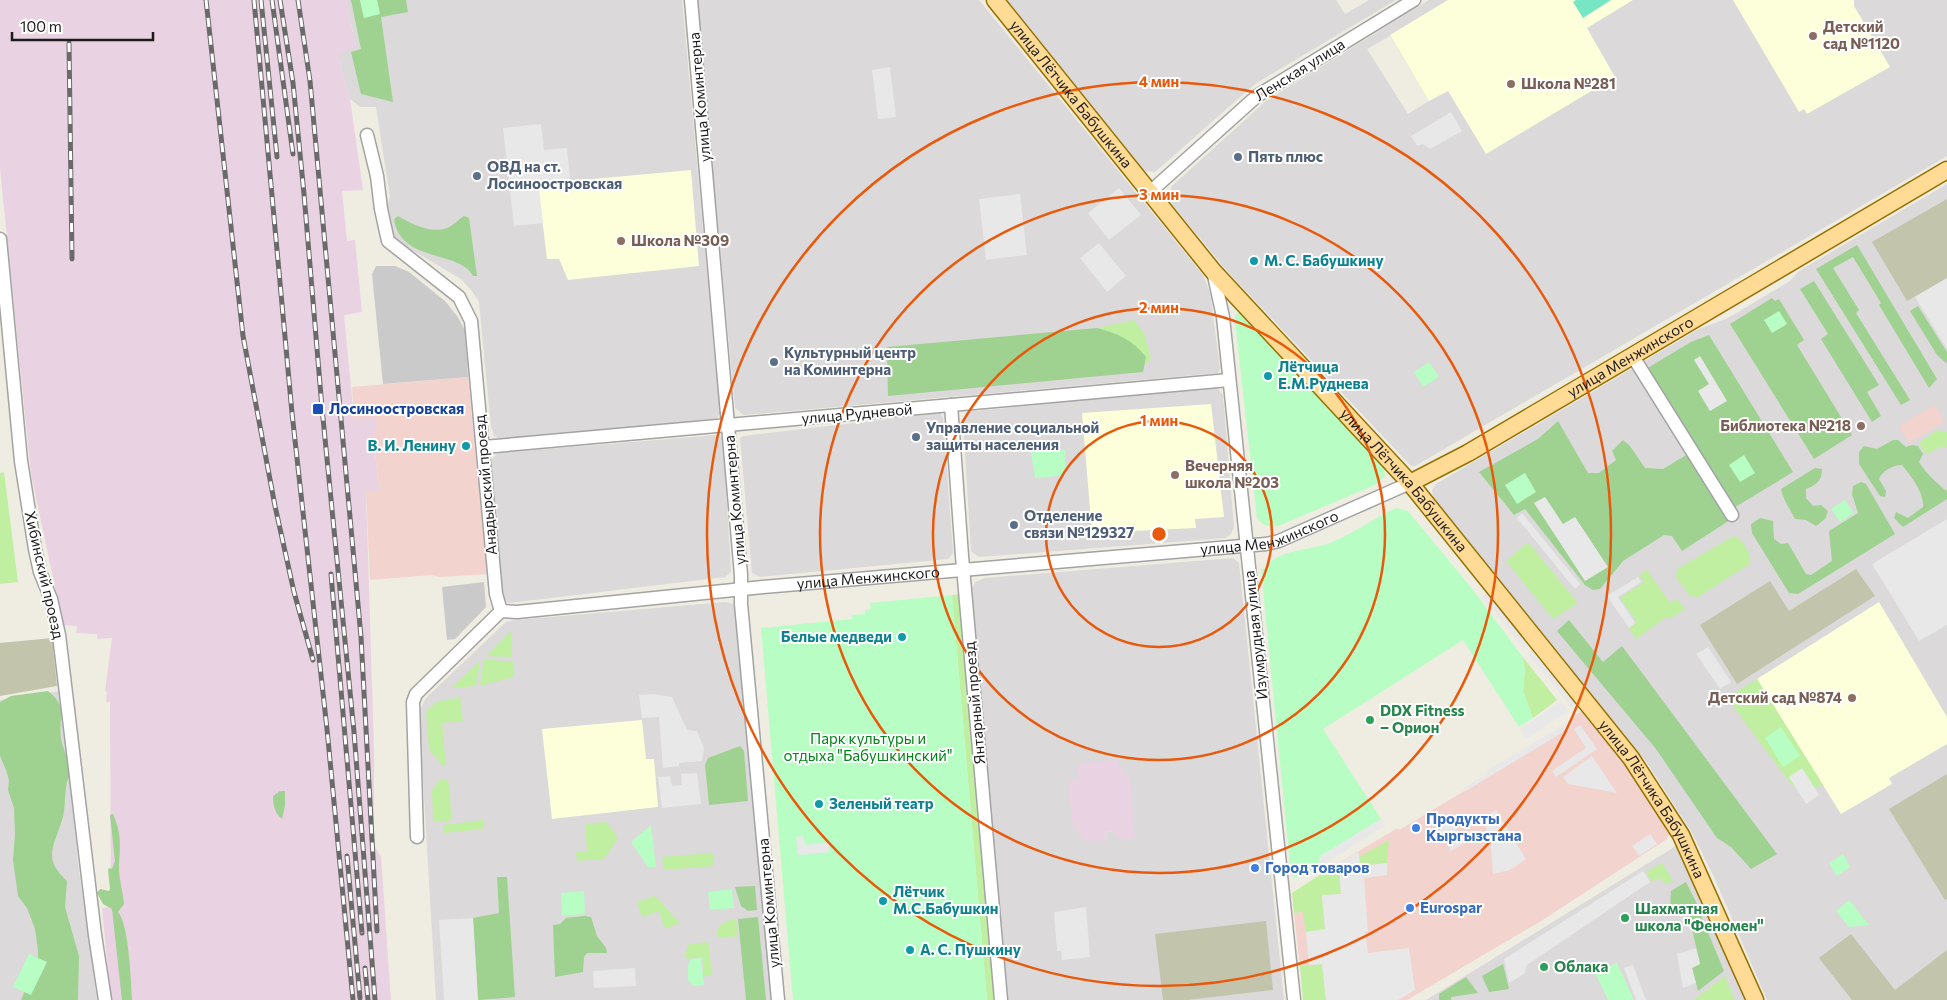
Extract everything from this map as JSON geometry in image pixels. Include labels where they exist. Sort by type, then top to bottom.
[{"type":"main road","name":"улица Лётчика Бабушкина","points":[[995,0],[1213,271],[1410,484],[1587,702],[1651,787],[1682,835],[1755,1000]]},
{"type":"main road","name":"улица Менжинского","points":[[1410,484],[1462,456],[1947,170]]},
{"type":"street","name":"улица Коминтерна","points":[[691,0],[742,590],[741,604],[778,1000]]},
{"type":"street","name":"Ленская улица","points":[[1150,192],[1264,91],[1414,0]]},
{"type":"street","name":"Анадырский проезд","points":[[367,135],[377,176],[385,236],[395,248],[446,285],[459,297],[471,321],[496,594],[501,611]]},
{"type":"street","name":"Хибинский проезд","points":[[0,239],[21,461],[40,572],[51,599],[59,635],[95,935],[105,1000]]},
{"type":"street","name":"Изумрудная улица","points":[[1213,271],[1223,317],[1294,1000]]},
{"type":"street","points":[[1632,355],[1732,515]]},
{"type":"street","name":"улица Рудневой","points":[[484,447],[1229,380]]},
{"type":"street","name":"Янтарный проезд","points":[[951,405],[963,570],[1001,1000]]},
{"type":"street","name":"улица Менжинского","points":[[501,611],[619,603],[1279,541],[1410,484]]},
{"type":"street","points":[[417,838],[412,702],[416,694],[501,611]]},
{"type":"shaded area","points":[[0,0],[346,0],[356,47],[340,53],[339,61],[350,99],[363,190],[342,191],[347,241],[355,240],[362,312],[344,315],[354,419],[376,417],[377,430],[373,431],[379,491],[366,492],[374,750],[374,845],[381,857],[391,1000],[111,1000],[102,908],[111,907],[110,702],[106,702],[107,692],[105,691],[112,638],[97,639],[97,634],[76,633],[77,626],[63,625],[31,474],[0,168]]},
{"type":"shaded area","points":[[346,0],[682,0],[720,414],[715,420],[503,440],[494,436],[491,426],[479,302],[461,279],[392,238],[386,210],[390,197],[376,107],[360,107],[350,99],[339,61],[339,53],[356,46]]},
{"type":"shaded area","points":[[697,0],[979,0],[1203,275],[1210,293],[1220,368],[1218,373],[744,415],[735,408]]},
{"type":"shaded area","points":[[1005,0],[1336,0],[1345,14],[1369,0],[1396,0],[1255,84],[1155,172],[1144,171]]},
{"type":"shaded area","points":[[1429,0],[1947,0],[1947,156],[1415,466],[1411,466],[1227,271],[1170,202],[1168,196],[1172,186],[1266,101]],"holes":[[[1390,36],[1429,101],[1408,114],[1367,49]]]},
{"type":"shaded area","name":"Школа №281","points":[[1448,0],[1633,0],[1587,28],[1615,77],[1486,154],[1448,91],[1429,101],[1390,35]]},
{"type":"shaded area","name":"Детский сад №1120","points":[[1733,0],[1854,0],[1854,6],[1890,67],[1807,114],[1804,109],[1799,112]]},
{"type":"shaded area","points":[[890,67],[896,117],[878,119],[872,70]]},
{"type":"shaded area","points":[[1451,112],[1462,131],[1430,149],[1423,144],[1417,146],[1411,136]]},
{"type":"shaded area","points":[[541,124],[544,150],[567,148],[570,179],[538,182],[543,223],[514,226],[503,128]]},
{"type":"shaded area","name":"Школа №309","points":[[691,170],[699,266],[568,280],[559,259],[547,259],[538,184]]},
{"type":"shaded area","points":[[1947,184],[1947,1000],[1767,1000],[1714,877],[1691,831],[1645,760],[1433,498],[1432,490],[1436,484],[1699,329],[1728,318],[1790,281],[1799,271]]},
{"type":"shaded area","points":[[1119,188],[1141,215],[1109,240],[1088,213]]},
{"type":"shaded area","points":[[1020,194],[1027,255],[986,260],[979,199]]},
{"type":"shaded area","points":[[1947,199],[1947,278],[1907,301],[1872,242]]},
{"type":"shaded area","points":[[1099,243],[1126,276],[1107,292],[1080,258]]},
{"type":"shaded area","points":[[376,266],[395,266],[409,272],[446,302],[465,330],[468,377],[383,384],[372,274]]},
{"type":"shaded area","points":[[1947,278],[1947,349],[1915,297]]},
{"type":"shaded area","points":[[1700,356],[1727,401],[1710,411],[1698,391],[1709,384],[1694,360]]},
{"type":"shaded area","points":[[468,377],[487,574],[440,577],[431,575],[370,580],[366,492],[379,490],[373,430],[377,430],[354,419],[352,387]]},
{"type":"shaded area","points":[[1211,387],[1218,389],[1223,395],[1234,527],[1231,534],[1226,538],[979,557],[971,551],[963,419],[966,412]]},
{"type":"shaded area","points":[[1211,404],[1224,517],[1195,519],[1196,528],[1092,533],[1082,413]]},
{"type":"shaded area","points":[[1935,405],[1945,422],[1909,443],[1899,426]]},
{"type":"shaded area","points":[[940,413],[943,418],[953,553],[948,559],[760,577],[752,573],[740,438],[743,436]]},
{"type":"shaded area","points":[[718,435],[723,439],[731,572],[725,577],[509,603],[503,598],[489,462],[498,453]]},
{"type":"shaded area","points":[[1545,497],[1563,524],[1575,517],[1608,567],[1585,581],[1534,503]]},
{"type":"shaded area","points":[[1522,513],[1580,584],[1575,589],[1517,518]]},
{"type":"shaded area","points":[[1947,519],[1947,625],[1919,641],[1872,564]]},
{"type":"shaded area","points":[[1233,558],[1239,563],[1284,1000],[1007,1000],[971,590],[975,582],[985,578]],"holes":[[[1079,781],[1121,839],[1114,831],[1106,832],[1107,840],[1068,783]]]},
{"type":"shaded area","points":[[1856,569],[1875,596],[1737,684],[1700,625],[1770,581],[1789,611]]},
{"type":"shaded area","points":[[1638,577],[1641,582],[1618,597],[1635,623],[1629,628],[1607,596]]},
{"type":"shaded area","points":[[484,582],[486,607],[455,639],[447,640],[442,587]]},
{"type":"shaded area","points":[[1487,593],[1529,644],[1524,649],[1482,597]]},
{"type":"shaded area","points":[[726,602],[733,604],[736,609],[772,1000],[436,1000],[419,712],[426,698],[506,622]]},
{"type":"shaded area","name":"Детский сад №874","points":[[1879,602],[1947,717],[1947,744],[1889,778],[1892,784],[1841,814],[1757,679]]},
{"type":"shaded area","points":[[52,638],[57,686],[0,696],[0,643]]},
{"type":"shaded area","points":[[1708,647],[1731,682],[1720,689],[1696,654]]},
{"type":"shaded area","points":[[1533,648],[1578,704],[1572,708],[1527,653]]},
{"type":"shaded area","points":[[61,691],[78,863],[97,1000],[0,1000],[0,700]]},
{"type":"shaded area","points":[[654,694],[672,697],[687,730],[697,731],[704,748],[702,761],[679,763],[679,766],[663,768],[659,717],[642,718],[639,695]]},
{"type":"shaded area","points":[[1560,702],[1568,711],[1526,739],[1520,729]]},
{"type":"shaded area","points":[[1581,711],[1621,760],[1669,834],[1667,839],[1541,921],[1407,1000],[1326,1000],[1322,964],[1300,966],[1294,913],[1303,912],[1340,894],[1337,868],[1332,867],[1396,829],[1401,829],[1571,727],[1568,722]]},
{"type":"shaded area","points":[[642,720],[646,759],[654,759],[658,807],[552,819],[542,729]]},
{"type":"shaded area","points":[[1568,722],[1571,727],[1466,791],[1464,788],[1487,774],[1488,770]]},
{"type":"shaded area","points":[[1580,725],[1597,749],[1556,777],[1552,771],[1586,748],[1574,729]]},
{"type":"shaded area","points":[[1592,756],[1617,793],[1568,784],[1563,777]]},
{"type":"shaded area","points":[[1118,760],[1119,767],[1130,777],[1135,838],[1121,839],[1113,831],[1106,832],[1107,840],[1086,842],[1072,822],[1068,782],[1079,781],[1077,764]]},
{"type":"shaded area","points":[[1802,768],[1819,795],[1806,804],[1789,777]]},
{"type":"shaded area","points":[[697,773],[701,804],[662,808],[658,777],[670,776],[672,786],[682,785],[681,774]]},
{"type":"shaded area","points":[[1947,774],[1947,899],[1945,900],[1889,809]]},
{"type":"shaded area","points":[[1496,810],[1526,859],[1510,870],[1493,874],[1490,835],[1481,820]]},
{"type":"shaded area","points":[[1450,818],[1461,836],[1472,830],[1476,836],[1451,851],[1437,826]]},
{"type":"shaded area","points":[[1381,819],[1385,826],[1319,867],[1319,857]]},
{"type":"shaded area","points":[[1650,834],[1657,844],[1639,856],[1632,846]]},
{"type":"shaded area","points":[[803,836],[805,845],[829,842],[830,852],[798,855],[796,837]]},
{"type":"shaded area","points":[[1676,846],[1688,867],[1746,1000],[1426,1000]]},
{"type":"shaded area","points":[[1358,852],[1361,866],[1387,863],[1387,875],[1364,878],[1368,932],[1365,932],[1368,953],[1409,948],[1415,990],[1398,1000],[1326,1000],[1322,964],[1309,965],[1306,932],[1325,929],[1322,895],[1341,894],[1339,870],[1332,867]]},
{"type":"shaded area","points":[[1643,871],[1650,882],[1527,965],[1524,974],[1509,983],[1504,959]]},
{"type":"shaded area","points":[[1086,907],[1090,957],[1062,960],[1061,951],[1057,951],[1054,912]]},
{"type":"shaded area","points":[[473,918],[478,1000],[444,1000],[439,920]]},
{"type":"shaded area","points":[[1266,921],[1273,990],[1187,1000],[1163,1000],[1155,934]]},
{"type":"shaded area","points":[[1851,934],[1895,990],[1947,950],[1947,1000],[1852,1000],[1819,958]]},
{"type":"shaded area","points":[[1696,948],[1700,964],[1692,968],[1696,983],[1683,988],[1677,954]]},
{"type":"shaded area","points":[[1633,965],[1646,1000],[1636,1000],[1624,968]]},
{"type":"shaded area","points":[[635,968],[636,986],[594,988],[593,971]]},
{"type":"green space","points":[[351,0],[360,0],[364,17],[379,14],[377,0],[406,0],[408,12],[381,17],[393,102],[361,94],[351,52],[361,49]]},
{"type":"green space","points":[[360,0],[377,0],[380,14],[364,18]]},
{"type":"green space","points":[[1576,0],[1611,0],[1583,18],[1573,2]]},
{"type":"green space","points":[[398,216],[415,225],[434,230],[449,227],[464,216],[469,218],[477,276],[473,276],[466,268],[456,262],[418,250],[407,243],[399,233],[394,219]]},
{"type":"green space","points":[[1857,245],[1937,379],[1929,388],[1879,305],[1881,303],[1853,257],[1833,268],[1859,310],[1856,313],[1910,400],[1901,405],[1816,269]]},
{"type":"green space","points":[[1814,281],[1879,385],[1867,392],[1881,416],[1872,422],[1821,339],[1828,334],[1800,289]]},
{"type":"green space","points":[[1772,298],[1775,301],[1779,299],[1804,340],[1797,345],[1852,435],[1814,459],[1730,324]]},
{"type":"green space","points":[[1918,306],[1947,352],[1947,364],[1937,355],[1910,311]]},
{"type":"green space","points":[[1779,311],[1787,324],[1772,333],[1764,320]]},
{"type":"green space","points":[[1239,313],[1384,467],[1385,476],[1375,485],[1278,526],[1266,525],[1257,518],[1235,321],[1235,314]]},
{"type":"green space","points":[[1134,320],[1145,335],[1151,359],[1145,364],[1146,357],[1114,333],[1097,328]]},
{"type":"green space","points":[[1097,328],[1124,338],[1135,346],[1146,357],[1143,372],[888,396],[887,347]]},
{"type":"green space","points":[[1709,335],[1793,472],[1732,509],[1646,369],[1691,342]]},
{"type":"green space","points":[[1429,362],[1439,377],[1423,387],[1414,372]]},
{"type":"green space","points":[[1558,421],[1588,473],[1599,473],[1616,460],[1612,451],[1623,440],[1630,446],[1645,468],[1663,469],[1688,454],[1730,520],[1682,551],[1672,536],[1664,535],[1623,561],[1600,589],[1593,590],[1585,585],[1525,509],[1514,515],[1479,472],[1538,439]]},
{"type":"green space","points":[[1937,430],[1947,432],[1947,448],[1943,446],[1926,454],[1919,443]]},
{"type":"green space","points":[[1893,440],[1898,440],[1906,447],[1918,446],[1923,454],[1919,462],[1932,478],[1947,491],[1947,499],[1903,527],[1894,518],[1896,512],[1908,518],[1923,507],[1923,501],[1913,479],[1902,465],[1888,469],[1879,479],[1886,491],[1885,497],[1880,496],[1859,464],[1859,452],[1864,446],[1877,449]]},
{"type":"green space","points":[[1065,450],[1066,475],[1035,478],[1031,452]]},
{"type":"green space","points":[[1744,455],[1755,473],[1740,482],[1729,465]]},
{"type":"green space","points":[[1815,468],[1822,469],[1821,477],[1815,484],[1806,489],[1806,498],[1813,506],[1821,505],[1828,511],[1825,519],[1816,526],[1806,520],[1795,519],[1781,489]]},
{"type":"green space","points":[[4,472],[18,582],[0,584],[0,473]]},
{"type":"green space","points":[[1525,473],[1536,492],[1517,504],[1505,485]]},
{"type":"green space","points":[[1861,482],[1866,484],[1895,534],[1798,594],[1789,593],[1752,533],[1751,524],[1760,518],[1773,521],[1774,539],[1781,544],[1788,543],[1806,574],[1811,575],[1832,561],[1829,531],[1858,513],[1852,494],[1853,486]]},
{"type":"green space","points":[[1845,500],[1854,513],[1840,522],[1831,509]]},
{"type":"green space","points":[[1396,508],[1408,511],[1473,590],[1522,656],[1525,669],[1523,691],[1533,718],[1519,727],[1463,640],[1323,729],[1381,819],[1319,857],[1319,867],[1296,878],[1291,875],[1261,569],[1267,568],[1274,559],[1281,556],[1335,541]]},
{"type":"green space","points":[[1734,536],[1741,540],[1746,548],[1750,556],[1750,564],[1698,597],[1690,596],[1676,577],[1677,569]]},
{"type":"green space","points":[[1528,542],[1578,603],[1553,619],[1506,561]]},
{"type":"green space","points":[[1647,570],[1670,603],[1677,599],[1685,609],[1672,618],[1665,618],[1636,639],[1629,629],[1637,622],[1620,598],[1644,582],[1639,575]]},
{"type":"green space","points":[[960,594],[995,1000],[987,1000],[952,595]]},
{"type":"green space","name":"Парк культуры и отдыха \"Бабушкинский\"","points":[[952,595],[987,1000],[793,1000],[761,628],[852,619],[852,615],[865,614],[865,610],[871,609],[870,603]]},
{"type":"green space","points":[[1569,620],[1603,662],[1622,646],[1777,854],[1751,869],[1731,847],[1717,838],[1656,749],[1557,631]]},
{"type":"green space","points":[[511,631],[512,657],[486,656]]},
{"type":"green space","points":[[1522,656],[1557,700],[1533,718],[1523,691],[1525,669]]},
{"type":"green space","points":[[484,659],[513,662],[514,677],[480,686]]},
{"type":"green space","points":[[480,661],[476,686],[451,688]]},
{"type":"green space","points":[[1757,679],[1823,785],[1804,792],[1791,784],[1727,698]]},
{"type":"green space","points":[[48,691],[61,707],[61,738],[70,767],[65,806],[53,845],[52,859],[59,873],[67,881],[65,907],[79,956],[78,1000],[21,1000],[38,961],[38,950],[35,929],[27,908],[18,896],[13,860],[14,808],[8,790],[9,780],[0,756],[0,702],[11,696]]},
{"type":"green space","points":[[460,697],[463,721],[442,723],[446,766],[443,766],[429,749],[426,712],[437,702]]},
{"type":"green space","points":[[1781,727],[1800,756],[1783,767],[1765,738]]},
{"type":"green space","points":[[740,746],[744,751],[748,801],[709,805],[705,765],[708,758]]},
{"type":"green space","points":[[448,779],[452,820],[433,822],[432,790],[440,780]]},
{"type":"green space","points":[[280,791],[285,791],[285,806],[282,819],[276,812],[273,799],[273,796]]},
{"type":"green space","points":[[113,814],[119,834],[119,872],[124,904],[118,912],[122,918],[127,940],[132,1000],[122,1000],[112,909],[103,904],[97,893],[100,889],[109,891],[110,889],[108,870],[109,868],[112,869],[115,861],[110,815]]},
{"type":"green space","points":[[483,820],[484,829],[444,833],[443,825]]},
{"type":"green space","points":[[607,822],[618,838],[604,859],[577,861],[576,852],[587,851],[585,824]]},
{"type":"green space","points":[[651,825],[656,867],[648,867],[631,842]]},
{"type":"green space","points":[[1389,840],[1387,863],[1361,866],[1359,857]]},
{"type":"green space","points":[[713,853],[714,866],[664,870],[662,857]]},
{"type":"green space","points":[[1843,854],[1850,867],[1837,876],[1829,863]]},
{"type":"green space","points":[[1662,863],[1673,881],[1667,884],[1658,878],[1652,882],[1646,872]]},
{"type":"green space","points":[[1332,867],[1339,870],[1341,894],[1322,896],[1325,929],[1306,932],[1303,912],[1294,913],[1292,893]]},
{"type":"green space","points":[[497,877],[507,877],[515,997],[478,1000],[473,918],[499,913]]},
{"type":"green space","points":[[1686,882],[1697,904],[1670,912],[1671,891]]},
{"type":"green space","points":[[755,886],[757,910],[748,911],[741,906],[735,887]]},
{"type":"green space","points":[[732,889],[734,908],[710,910],[708,892]]},
{"type":"green space","points":[[584,891],[585,914],[562,916],[561,893]]},
{"type":"green space","points":[[655,896],[680,923],[665,929],[659,911],[642,917],[637,902]]},
{"type":"green space","points":[[1849,900],[1869,925],[1849,927],[1836,911]]},
{"type":"green space","points":[[1700,913],[1724,971],[1698,991],[1692,968],[1700,963],[1689,917]]},
{"type":"green space","points":[[591,917],[597,936],[606,948],[607,953],[587,953],[584,957],[583,972],[555,977],[553,925],[560,924],[566,918]]},
{"type":"green space","points":[[758,917],[766,1000],[746,1000],[738,919]]},
{"type":"green space","points":[[736,919],[738,936],[717,938],[719,927],[722,924]]},
{"type":"green space","points":[[708,942],[712,975],[704,976],[702,956],[689,959],[684,957],[689,944]]},
{"type":"green space","points":[[29,954],[47,962],[31,995],[13,987]]},
{"type":"green space","points":[[701,958],[704,985],[694,986],[688,980],[688,965],[691,959]]},
{"type":"green space","points":[[1617,963],[1634,1000],[1608,1000],[1595,973]]},
{"type":"green space","points":[[1322,964],[1326,1000],[1303,1000],[1300,966]]},
{"type":"green space","points":[[1503,964],[1509,989],[1489,992],[1482,976]]},
{"type":"green space","points":[[1725,976],[1735,1000],[1694,1000]]},
{"type":"green space","points":[[1466,977],[1478,993],[1451,997],[1451,1000],[1439,1000],[1439,994]]},
{"type":"railway","points":[[206,0],[243,336],[275,506],[294,592],[313,660]]},
{"type":"railway","points":[[254,0],[292,413],[327,729],[353,1000]]},
{"type":"railway","points":[[261,0],[277,157]]},
{"type":"railway","points":[[272,0],[293,154]]},
{"type":"railway","points":[[280,0],[293,83],[304,194],[322,408],[354,732],[375,1000]]},
{"type":"railway","points":[[298,0],[310,81],[361,637],[377,931]]},
{"type":"railway","points":[[69,43],[72,259]]},
{"type":"railway","points":[[331,574],[362,933]]},
{"type":"railway","points":[[347,856],[360,998]]},
{"type":"railway","points":[[365,968],[368,1000]]},
{"type":"place","name":"Детский сад №1120","points":[[1813,36]]},
{"type":"place","name":"Школа №281","points":[[1511,84]]},
{"type":"place","name":"Пять плюс","points":[[1238,157]]},
{"type":"place","name":"ОВД на ст. Лосиноостровская","points":[[477,176]]},
{"type":"place","name":"Школа №309","points":[[621,241]]},
{"type":"place","name":"М. С. Бабушкину","points":[[1254,261]]},
{"type":"place","name":"Культурный центр на Коминтерна","points":[[774,362]]},
{"type":"place","name":"Лётчица Е.М.Руднева","points":[[1268,376]]},
{"type":"place","name":"Лосиноостровская","points":[[318,409]]},
{"type":"place","name":"Библиотека №218","points":[[1861,426]]},
{"type":"place","name":"Управление социальной защиты населения","points":[[916,437]]},
{"type":"place","name":"В. И. Ленину","points":[[466,446]]},
{"type":"place","name":"Вечерняя школа №203","points":[[1175,475]]},
{"type":"place","name":"Отделение связи №129327","points":[[1014,525]]},
{"type":"place","name":"Белые медведи","points":[[902,637]]},
{"type":"place","name":"Детский сад №874","points":[[1852,698]]},
{"type":"place","name":"DDX Fitness – Орион","points":[[1370,720]]},
{"type":"place","name":"Зеленый театр","points":[[819,804]]},
{"type":"place","name":"Продукты Кыргызстана","points":[[1416,828]]},
{"type":"place","name":"Город товаров","points":[[1255,868]]},
{"type":"place","name":"Лётчик М.С.Бабушкин","points":[[883,901]]},
{"type":"place","name":"Eurospar","points":[[1410,908]]},
{"type":"place","name":"Шахматная школа \"Феномен\"","points":[[1625,918]]},
{"type":"place","name":"А. С. Пушкину","points":[[910,950]]},
{"type":"place","name":"Облака","points":[[1544,967]]}]
